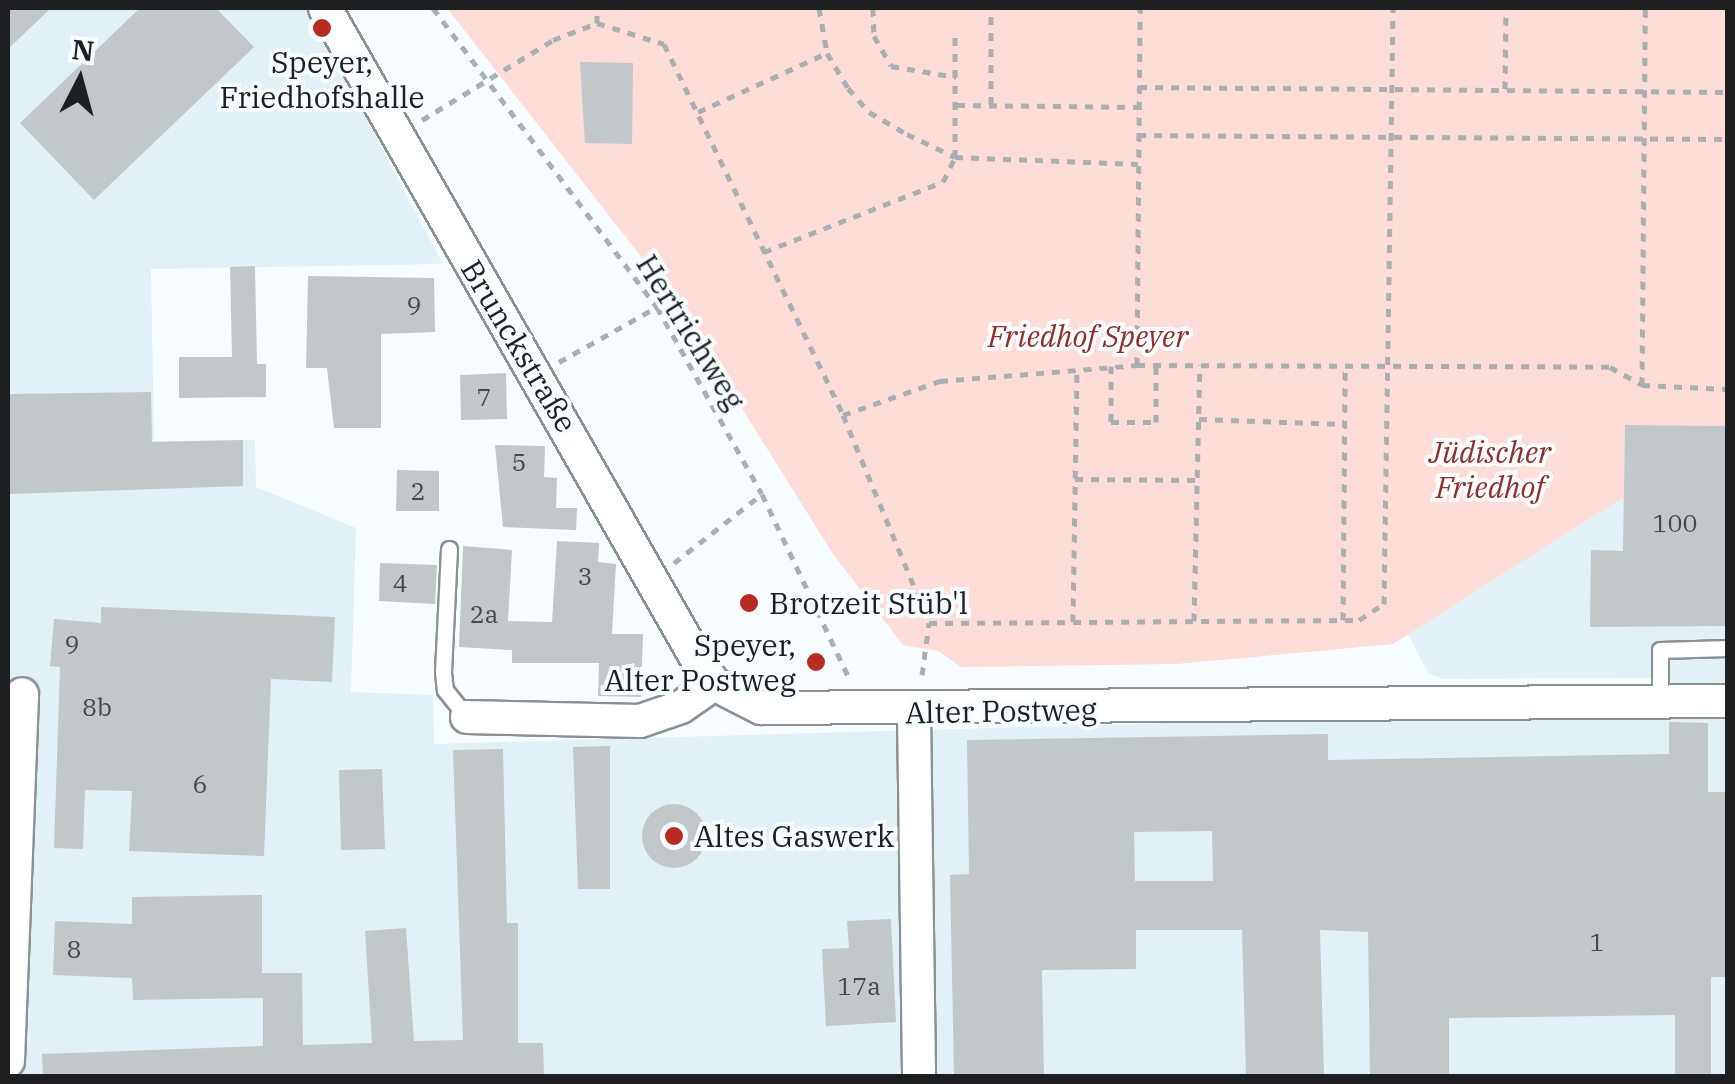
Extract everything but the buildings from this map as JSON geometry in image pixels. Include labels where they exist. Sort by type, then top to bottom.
[{"type":"street","name":"Brunckstraße","points":[[325,8],[394,136],[538,374],[714,684]]},
{"type":"street","name":"Alter Postweg","points":[[714,684],[760,708],[914,713],[1728,701]]},
{"type":"street","points":[[467,717],[640,721],[682,708],[714,684]]},
{"type":"street","points":[[8,1061],[22,694]]},
{"type":"street","points":[[914,713],[919,1076]]},
{"type":"lane","points":[[449,549],[443,672],[445,690],[467,717]]},
{"type":"lane","points":[[1660,702],[1660,650],[1728,648]]},
{"type":"path","name":"Hertrichweg","points":[[433,8],[657,307],[762,494],[849,665],[848,710]]},
{"type":"path","points":[[597,8],[597,22]]},
{"type":"path","points":[[819,8],[826,52],[869,112],[955,157],[1138,164]]},
{"type":"path","points":[[873,8],[874,36],[891,66],[956,77]]},
{"type":"path","points":[[991,8],[991,106]]},
{"type":"path","points":[[1137,364],[1140,8]]},
{"type":"path","points":[[929,622],[1343,620],[1375,615],[1390,590],[1394,8]]},
{"type":"path","points":[[1505,90],[1506,8]]},
{"type":"path","points":[[1642,385],[1645,8]]},
{"type":"path","points":[[394,136],[597,22],[664,44],[843,415],[929,622],[914,713]]},
{"type":"path","points":[[764,252],[943,182],[955,157],[955,30]]},
{"type":"path","points":[[697,112],[826,52]]},
{"type":"path","points":[[1139,87],[1728,92]]},
{"type":"path","points":[[957,105],[1139,106]]},
{"type":"path","points":[[1138,134],[1728,139]]},
{"type":"path","points":[[538,374],[657,307]]},
{"type":"path","points":[[843,415],[940,382],[1137,364],[1610,367],[1642,385],[1728,390]]},
{"type":"path","points":[[1111,366],[1111,422],[1156,422],[1156,364]]},
{"type":"path","points":[[1194,622],[1200,365]]},
{"type":"path","points":[[1343,620],[1345,366]]},
{"type":"path","points":[[1072,622],[1077,367]]},
{"type":"path","points":[[1199,419],[1345,424]]},
{"type":"path","points":[[1075,479],[1197,480]]},
{"type":"path","points":[[652,580],[762,494]]},
{"type":"shaded area","points":[[8,8],[308,8],[443,264],[151,269],[154,441],[255,440],[256,487],[356,528],[351,692],[433,695],[434,744],[1657,709],[1651,678],[1443,679],[1428,673],[1408,634],[1624,497],[1625,425],[1727,426],[1727,1076],[8,1076]]},
{"type":"green space","name":"Friedhof Speyer","points":[[447,8],[1727,8],[1727,426],[1625,425],[1624,497],[1393,644],[1177,664],[961,667],[938,651],[903,645],[833,554],[671,295]]},
{"type":"place","name":"Speyer, Friedhofshalle","points":[[322,28]]},
{"type":"place","name":"Brotzeit Stüb'l","points":[[749,603]]},
{"type":"place","name":"Speyer, Alter Postweg","points":[[816,662]]},
{"type":"place","name":"Altes Gaswerk","points":[[674,836]]},
{"type":"park label","name":"Jüdischer Friedhof","points":[[1490,469]]}]
